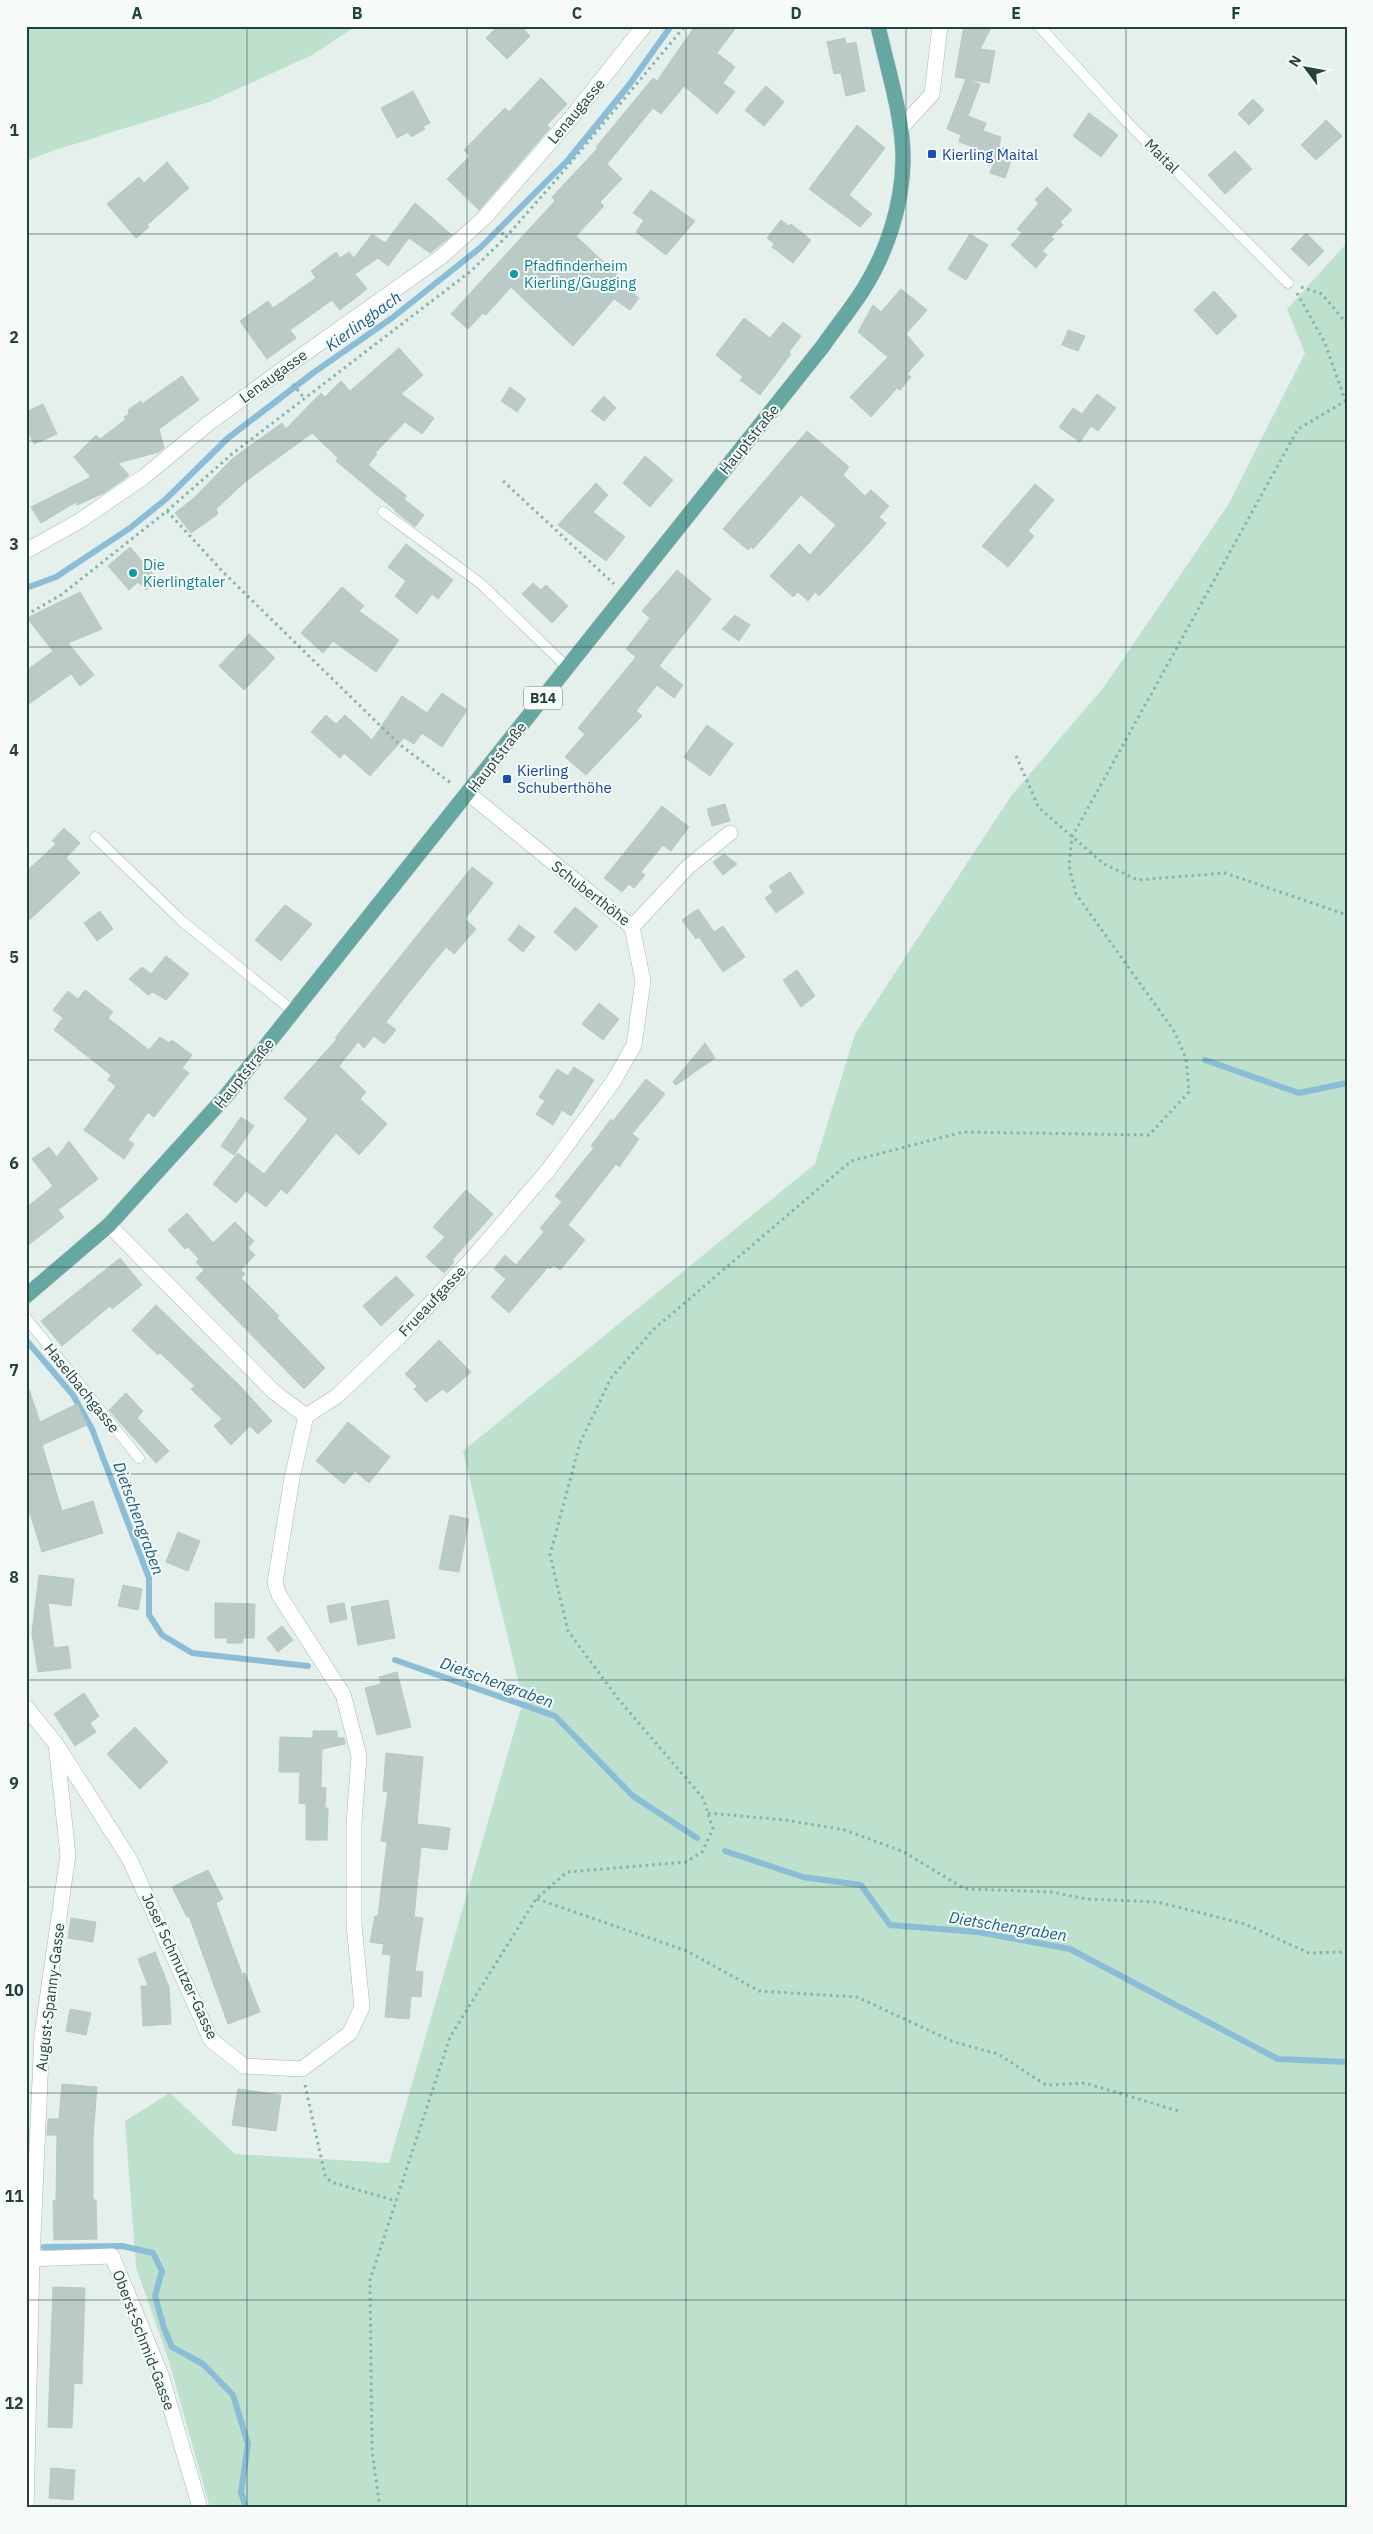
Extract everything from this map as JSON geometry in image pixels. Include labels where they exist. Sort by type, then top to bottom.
[{"type":"main road","name":"Hauptstraße","points":[[26,1296],[109,1225],[226,1096],[823,346],[863,290],[882,253],[894,222],[903,160],[900,130],[878,26]]},
{"type":"street","name":"Lenaugasse","points":[[26,551],[74,525],[146,476],[209,423],[253,390],[441,257],[485,217],[571,118],[644,26]]},
{"type":"street","points":[[900,130],[932,94],[940,26]]},
{"type":"street","name":"Schuberthöhe","points":[[468,793],[632,927],[689,866],[730,833]]},
{"type":"street","name":"Frueaufgasse","points":[[306,1416],[337,1396],[403,1333],[478,1252],[549,1168],[613,1082],[634,1045],[642,989],[632,927]]},
{"type":"street","points":[[109,1225],[274,1392],[306,1416],[292,1478],[275,1582],[279,1595],[343,1694],[359,1756],[354,1822],[354,1924],[362,2007],[350,2033],[302,2070]]},
{"type":"street","points":[[26,1707],[56,1744]]},
{"type":"street","name":"Josef Schmutzer-Gasse","points":[[56,1744],[130,1860],[211,2040],[244,2066],[302,2070]]},
{"type":"street","name":"August-Spanny-Gasse","points":[[26,2508],[29,2259],[42,2035],[68,1855],[56,1744]]},
{"type":"street","name":"Oberst-Schmid-Gasse","points":[[29,2259],[112,2256],[160,2375],[200,2508]]},
{"type":"lane","name":"Maital","points":[[1040,26],[1126,121],[1288,283]]},
{"type":"lane","points":[[384,512],[480,583],[567,667]]},
{"type":"lane","points":[[95,837],[182,921],[293,1011]]},
{"type":"lane","name":"Haselbachgasse","points":[[26,1318],[139,1458]]},
{"type":"path","points":[[26,615],[61,594],[168,512],[232,454],[304,398],[347,368],[471,271],[506,236],[562,173],[685,26]]},
{"type":"path","points":[[677,27],[682,30]]},
{"type":"path","points":[[502,232],[506,236]]},
{"type":"path","points":[[1288,283],[1322,294],[1347,324]]},
{"type":"path","points":[[380,2508],[372,2451],[370,2280],[450,2036],[536,1899],[567,1872],[686,1862],[702,1852],[713,1829],[703,1798],[619,1700],[568,1631],[550,1554],[580,1443],[611,1378],[654,1329],[850,1161],[963,1132],[1149,1135],[1189,1092],[1186,1058],[1174,1030],[1076,894],[1069,866],[1072,836],[1298,429],[1346,400],[1325,343],[1298,295],[1288,283]]},
{"type":"path","points":[[300,393],[304,398]]},
{"type":"path","points":[[504,481],[625,595]]},
{"type":"path","points":[[168,512],[224,573],[399,744],[445,779],[468,793]]},
{"type":"path","points":[[1016,756],[1039,808],[1104,864],[1138,880],[1225,873],[1347,915]]},
{"type":"path","points":[[708,1812],[785,1820],[845,1830],[904,1852],[965,1889],[1052,1892],[1087,1899],[1157,1902],[1245,1924],[1309,1953],[1347,1952]]},
{"type":"path","points":[[536,1899],[687,1951],[759,1990],[857,1997],[954,2042],[998,2054],[1046,2085],[1085,2082],[1182,2112]]},
{"type":"path","points":[[302,2070],[325,2176],[331,2182],[396,2200]]},
{"type":"green space","points":[[26,26],[356,26],[312,55],[209,102],[55,150],[26,161]]},
{"type":"green space","points":[[1347,243],[1347,2508],[210,2508],[169,2361],[136,2267],[125,2121],[170,2093],[235,2154],[389,2163],[523,1701],[463,1451],[815,1164],[855,1034],[1011,796],[1104,687],[1228,505],[1305,353],[1287,309]]},
{"type":"building","points":[[498,26],[521,26],[530,36],[507,59],[486,38]]},
{"type":"building","points":[[695,26],[737,26],[717,53],[735,67],[723,83],[735,92],[717,114],[684,86],[661,114],[653,108],[607,164],[622,179],[600,202],[604,206],[576,236],[627,284],[625,287],[639,298],[630,310],[614,299],[573,346],[511,287],[486,315],[483,313],[468,329],[451,314],[555,201],[552,197],[598,148],[596,147],[653,78],[657,81]]},
{"type":"building","points":[[964,26],[992,26],[980,49],[995,51],[989,83],[955,77]]},
{"type":"building","points":[[845,38],[846,44],[856,42],[865,91],[846,96],[841,73],[834,74],[827,42]]},
{"type":"building","points":[[541,78],[567,104],[547,125],[550,128],[479,210],[447,179],[470,156],[464,150],[505,108],[509,112]]},
{"type":"building","points":[[966,79],[980,84],[968,116],[986,123],[983,131],[1001,137],[999,147],[1014,152],[1005,178],[990,173],[994,163],[975,156],[977,148],[959,142],[961,135],[947,129]]},
{"type":"building","points":[[766,86],[784,102],[764,126],[745,110]]},
{"type":"building","points":[[413,91],[430,123],[423,126],[425,129],[411,137],[408,132],[397,138],[381,108]]},
{"type":"building","points":[[1253,99],[1264,110],[1249,125],[1238,114]]},
{"type":"building","points":[[1089,113],[1118,135],[1101,157],[1073,136]]},
{"type":"building","points":[[1326,120],[1342,136],[1316,160],[1301,145]]},
{"type":"building","points":[[857,125],[885,148],[849,195],[872,214],[860,227],[809,189]]},
{"type":"building","points":[[1235,151],[1252,169],[1225,194],[1208,175]]},
{"type":"building","points":[[167,162],[189,188],[147,225],[149,227],[136,238],[107,204],[139,177],[144,183]]},
{"type":"building","points":[[1047,187],[1072,210],[1060,222],[1063,225],[1051,237],[1054,239],[1042,251],[1047,255],[1036,268],[1011,245],[1022,233],[1017,229],[1039,203],[1035,200]]},
{"type":"building","points":[[651,190],[695,221],[666,255],[636,232],[644,220],[633,213]]},
{"type":"building","points":[[415,203],[452,235],[430,253],[409,238],[388,266],[378,258],[355,274],[367,289],[340,310],[332,300],[290,330],[296,338],[267,359],[240,321],[268,301],[273,308],[316,278],[311,271],[336,252],[340,258],[349,252],[354,258],[372,234],[385,243]]},
{"type":"building","points":[[781,220],[789,226],[791,224],[811,240],[793,263],[772,247],[774,244],[767,238]]},
{"type":"building","points":[[1306,233],[1324,251],[1309,266],[1291,249]]},
{"type":"building","points":[[970,234],[988,245],[966,280],[948,269]]},
{"type":"building","points":[[901,289],[927,310],[906,334],[924,355],[907,374],[911,377],[900,390],[897,388],[871,417],[850,397],[888,357],[858,332],[873,305],[881,312]]},
{"type":"building","points":[[1214,291],[1237,316],[1217,335],[1194,310]]},
{"type":"building","points":[[744,318],[770,338],[783,322],[801,336],[789,352],[791,354],[760,395],[740,380],[743,377],[716,355]]},
{"type":"building","points":[[1068,330],[1085,336],[1078,351],[1062,345]]},
{"type":"building","points":[[399,348],[423,375],[401,394],[434,418],[422,434],[405,422],[375,453],[377,454],[368,465],[407,496],[404,499],[424,515],[415,527],[395,511],[398,507],[395,510],[336,461],[338,458],[312,433],[246,481],[216,509],[218,514],[191,533],[175,513],[194,498],[233,458],[282,423],[286,429],[321,393],[325,397],[341,381],[350,391]]},
{"type":"building","points":[[182,376],[199,400],[159,429],[164,448],[159,452],[118,463],[129,475],[123,480],[104,493],[77,505],[76,502],[41,523],[31,507],[91,477],[74,457],[96,435],[100,439],[125,420],[124,417],[129,414],[128,410],[141,401],[142,404]]},
{"type":"building","points":[[510,387],[526,399],[517,412],[501,401]]},
{"type":"building","points":[[1097,394],[1116,408],[1098,431],[1091,426],[1080,442],[1059,427],[1073,408],[1082,414]]},
{"type":"building","points":[[604,396],[616,408],[604,421],[591,411]]},
{"type":"building","points":[[43,404],[57,434],[34,444],[26,427],[26,412]]},
{"type":"building","points":[[807,431],[849,467],[843,475],[865,496],[871,490],[889,506],[879,517],[886,523],[870,542],[819,596],[815,592],[808,601],[798,592],[793,597],[770,576],[799,544],[810,555],[836,525],[801,495],[753,549],[751,547],[748,550],[723,529]]},
{"type":"building","points":[[645,456],[673,480],[650,507],[623,483]]},
{"type":"building","points":[[596,483],[608,495],[593,512],[625,537],[606,561],[558,525]]},
{"type":"building","points":[[1035,484],[1054,500],[1028,531],[1034,536],[1008,567],[982,546]]},
{"type":"building","points":[[406,544],[453,580],[438,599],[432,594],[417,614],[395,596],[406,581],[388,567]]},
{"type":"building","name":"Die Kierlingtaler","points":[[130,547],[158,580],[146,590],[138,582],[129,590],[108,566]]},
{"type":"building","points":[[677,570],[711,599],[659,666],[683,685],[674,698],[657,685],[636,711],[642,716],[586,775],[565,757],[585,734],[578,728],[636,657],[626,649],[650,618],[642,611]]},
{"type":"building","points":[[533,583],[541,590],[546,585],[568,606],[552,623],[522,594]]},
{"type":"building","points":[[342,587],[364,606],[359,611],[399,640],[376,672],[333,641],[323,653],[301,633]]},
{"type":"building","points":[[80,592],[102,629],[68,643],[94,675],[80,686],[71,674],[26,706],[26,671],[53,651],[27,618]]},
{"type":"building","points":[[735,615],[750,625],[739,641],[722,629]]},
{"type":"building","points":[[249,634],[275,658],[244,690],[219,666]]},
{"type":"building","points":[[442,693],[467,710],[442,747],[422,733],[414,744],[404,738],[370,776],[344,753],[340,758],[311,732],[326,715],[336,724],[345,715],[372,740],[402,696],[427,713]]},
{"type":"building","points":[[707,725],[733,744],[710,776],[684,757]]},
{"type":"building","points":[[725,804],[730,821],[712,826],[707,809]]},
{"type":"building","points":[[662,806],[689,827],[671,851],[663,845],[641,872],[645,875],[634,888],[629,884],[622,892],[604,878]]},
{"type":"building","points":[[64,828],[80,843],[66,858],[80,873],[26,923],[26,872],[56,844],[52,841]]},
{"type":"building","points":[[724,854],[737,864],[723,875],[713,862]]},
{"type":"building","points":[[472,867],[493,883],[465,919],[476,929],[454,954],[446,947],[410,991],[386,1022],[396,1030],[384,1044],[374,1036],[364,1048],[358,1042],[339,1066],[366,1092],[360,1099],[387,1124],[359,1155],[336,1133],[287,1194],[281,1189],[266,1207],[246,1191],[236,1203],[213,1184],[238,1153],[264,1174],[308,1119],[284,1098],[337,1039],[335,1038]]},
{"type":"building","points":[[790,872],[804,893],[776,913],[765,898],[773,892],[769,886]]},
{"type":"building","points":[[285,905],[312,924],[281,961],[255,940]]},
{"type":"building","points":[[575,907],[598,926],[576,951],[554,932]]},
{"type":"building","points":[[698,909],[714,932],[723,926],[745,957],[723,972],[699,937],[696,939],[682,920]]},
{"type":"building","points":[[100,911],[113,929],[97,941],[84,923]]},
{"type":"building","points":[[519,925],[535,937],[523,952],[508,940]]},
{"type":"building","points":[[166,956],[189,974],[166,1000],[153,992],[148,995],[129,979],[142,967],[151,974]]},
{"type":"building","points":[[797,970],[815,996],[801,1007],[783,980]]},
{"type":"building","points":[[85,990],[113,1012],[108,1018],[149,1050],[160,1037],[169,1043],[172,1040],[192,1055],[182,1068],[189,1073],[154,1117],[148,1112],[128,1140],[134,1144],[124,1159],[84,1130],[116,1086],[108,1080],[111,1075],[54,1030],[63,1018],[53,1010],[68,991],[78,999]]},
{"type":"building","points":[[599,1003],[619,1019],[603,1040],[582,1024]]},
{"type":"building","points":[[705,1043],[715,1058],[676,1085],[673,1082]]},
{"type":"building","points":[[574,1067],[594,1080],[571,1116],[562,1110],[553,1125],[536,1114],[545,1101],[539,1097],[557,1069],[568,1076]]},
{"type":"building","points":[[646,1079],[665,1094],[632,1134],[639,1139],[619,1167],[616,1164],[568,1225],[585,1240],[560,1270],[554,1265],[550,1269],[548,1267],[509,1313],[491,1297],[506,1279],[494,1269],[505,1255],[516,1265],[544,1232],[540,1228],[562,1202],[555,1196],[594,1148],[591,1146],[611,1119],[613,1121]]},
{"type":"building","points":[[241,1117],[254,1126],[234,1155],[221,1146]]},
{"type":"building","points":[[69,1141],[98,1179],[58,1210],[64,1217],[26,1247],[26,1208],[53,1186],[32,1159],[49,1147],[57,1157]]},
{"type":"building","points":[[466,1190],[493,1214],[452,1260],[454,1262],[444,1273],[426,1257],[445,1237],[433,1227]]},
{"type":"building","points":[[187,1213],[213,1243],[235,1222],[254,1241],[248,1248],[255,1255],[241,1270],[245,1274],[241,1278],[279,1316],[277,1318],[325,1368],[304,1389],[196,1278],[204,1270],[196,1262],[199,1259],[188,1247],[185,1249],[168,1230]]},
{"type":"building","points":[[120,1258],[142,1285],[112,1309],[110,1306],[62,1346],[41,1321]]},
{"type":"building","points":[[396,1276],[414,1295],[381,1326],[363,1306]]},
{"type":"building","points":[[156,1305],[241,1387],[272,1421],[258,1434],[250,1426],[231,1445],[214,1426],[222,1419],[191,1389],[195,1386],[132,1330]]},
{"type":"building","points":[[439,1340],[471,1372],[447,1393],[443,1389],[426,1402],[414,1389],[417,1386],[405,1374]]},
{"type":"building","points":[[26,1389],[29,1389],[40,1422],[77,1404],[87,1425],[42,1445],[62,1511],[93,1501],[103,1533],[42,1552],[26,1501]]},
{"type":"building","points":[[126,1393],[143,1411],[137,1418],[169,1451],[156,1463],[109,1410]]},
{"type":"building","points":[[348,1422],[390,1457],[369,1483],[355,1471],[344,1484],[316,1461]]},
{"type":"building","points":[[450,1515],[469,1519],[459,1572],[439,1569]]},
{"type":"building","points":[[178,1532],[200,1541],[188,1571],[166,1562]]},
{"type":"building","points":[[39,1575],[74,1579],[71,1606],[48,1603],[54,1648],[68,1646],[71,1668],[38,1672],[32,1633]]},
{"type":"building","points":[[123,1585],[142,1589],[138,1610],[118,1606]]},
{"type":"building","points":[[388,1600],[395,1638],[358,1645],[351,1607]]},
{"type":"building","points":[[215,1603],[255,1604],[254,1638],[243,1638],[243,1643],[227,1643],[227,1638],[215,1638]]},
{"type":"building","points":[[344,1603],[347,1619],[330,1623],[327,1606]]},
{"type":"building","points":[[282,1626],[293,1640],[278,1652],[267,1638]]},
{"type":"building","points":[[397,1672],[411,1727],[377,1735],[365,1688],[381,1684],[379,1677]]},
{"type":"building","points":[[84,1693],[99,1716],[90,1723],[96,1732],[75,1746],[54,1714]]},
{"type":"building","points":[[135,1727],[168,1762],[140,1789],[107,1754]]},
{"type":"building","points":[[313,1731],[337,1731],[337,1738],[344,1738],[345,1744],[322,1749],[321,1787],[326,1788],[325,1808],[328,1808],[327,1840],[306,1840],[306,1804],[299,1803],[300,1772],[279,1772],[280,1737],[313,1738]]},
{"type":"building","points":[[386,1753],[423,1757],[417,1824],[450,1828],[447,1850],[421,1847],[414,1917],[423,1918],[415,1971],[423,1972],[421,1997],[411,1996],[409,2019],[385,2017],[391,1955],[382,1954],[384,1944],[370,1942],[375,1916],[378,1916],[387,1842],[381,1841],[388,1792],[383,1791]]},
{"type":"building","points":[[208,1870],[223,1899],[216,1903],[242,1974],[245,1973],[260,2012],[228,2024],[189,1916],[187,1917],[172,1887]]},
{"type":"building","points":[[71,1918],[96,1922],[93,1942],[68,1938]]},
{"type":"building","points":[[155,1952],[169,1987],[171,2024],[143,2026],[141,1986],[148,1986],[138,1959]]},
{"type":"building","points":[[70,2009],[91,2013],[86,2035],[66,2031]]},
{"type":"building","points":[[62,2084],[97,2087],[93,2136],[93,2200],[96,2200],[97,2239],[54,2240],[53,2201],[56,2200],[57,2135],[47,2135],[48,2119],[59,2119]]},
{"type":"building","points":[[238,2089],[281,2095],[276,2131],[232,2125]]},
{"type":"building","points":[[53,2287],[85,2288],[82,2384],[74,2383],[72,2428],[48,2427]]},
{"type":"building","points":[[51,2468],[75,2470],[73,2500],[49,2498]]},
{"type":"waterway","name":"Kierlingbach","points":[[26,588],[56,577],[130,528],[166,499],[228,438],[313,373],[392,318],[480,248],[568,160],[629,85],[671,26]]},
{"type":"waterway","name":"Dietschengraben","points":[[1205,1060],[1299,1093],[1347,1083]]},
{"type":"waterway","name":"Dietschengraben","points":[[26,1340],[73,1395],[92,1429],[149,1578],[149,1615],[162,1635],[192,1653],[308,1666]]},
{"type":"waterway","name":"Dietschengraben","points":[[395,1660],[555,1716],[633,1796],[697,1838]]},
{"type":"waterway","name":"Dietschengraben","points":[[725,1851],[803,1877],[861,1885],[890,1925],[978,1932],[1070,1949],[1278,2059],[1347,2062]]},
{"type":"waterway","points":[[44,2247],[122,2246],[153,2253],[162,2271],[155,2296],[164,2328],[172,2347],[203,2364],[233,2395],[248,2444],[241,2492],[246,2508]]},
{"type":"place","name":"Kierling Maital","points":[[932,154]]},
{"type":"place","name":"Pfadfinderheim Kierling/Gugging","points":[[514,274]]},
{"type":"place","name":"Die Kierlingtaler","points":[[133,573]]},
{"type":"place","name":"Kierling Schuberthöhe","points":[[507,779]]}]
